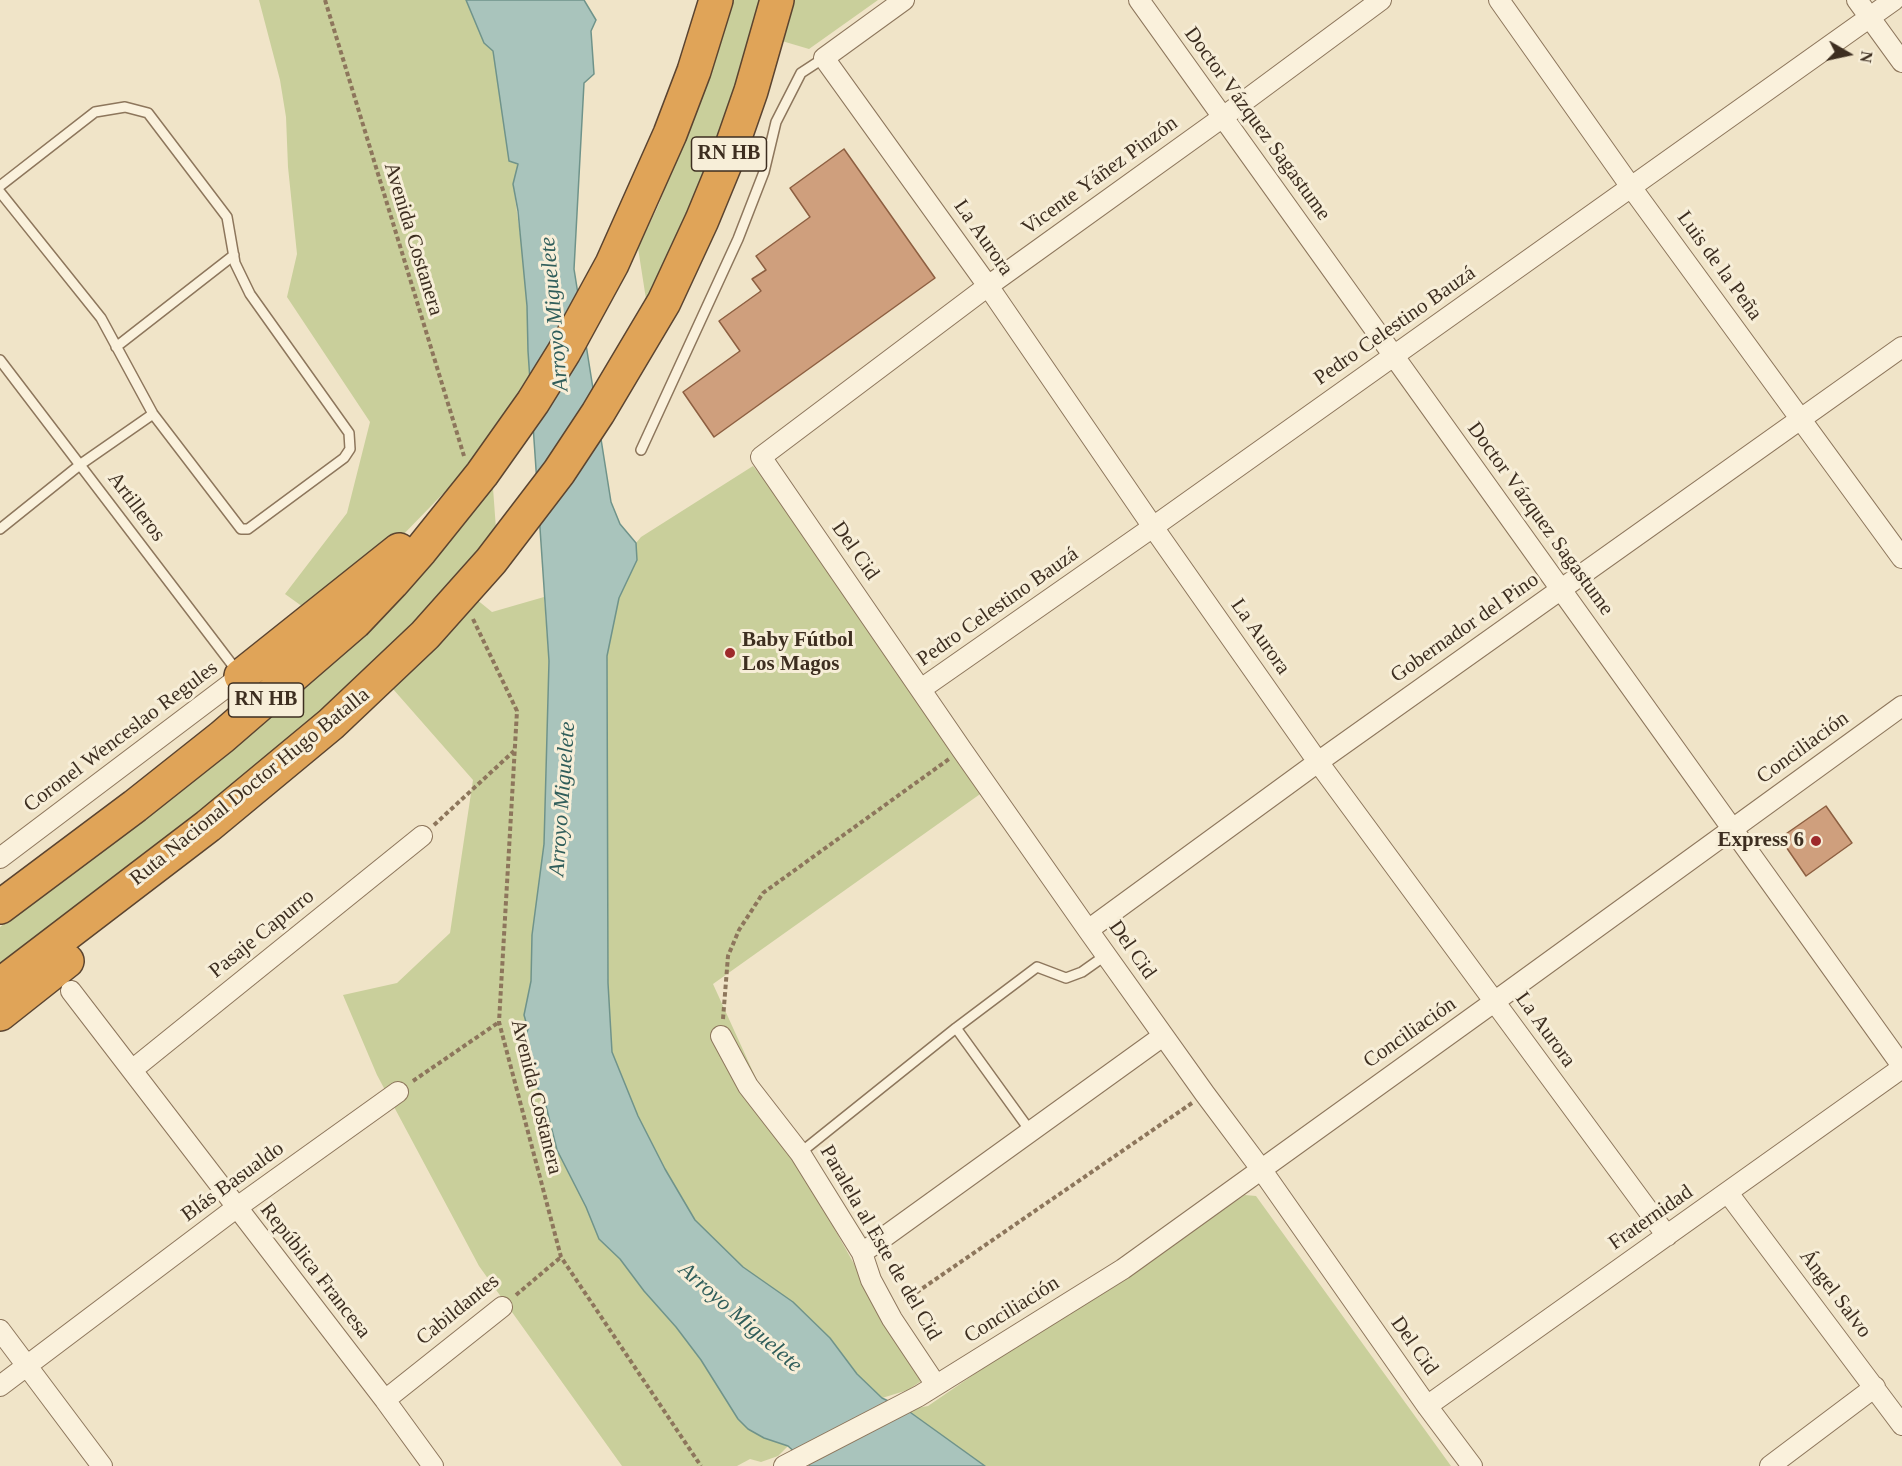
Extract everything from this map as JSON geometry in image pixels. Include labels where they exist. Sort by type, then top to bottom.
[{"type":"highway","name":"RN HB","points":[[0,907],[135,806],[222,737],[355,622],[392,583],[473,485],[533,402],[564,352],[607,274],[642,200],[694,71],[716,0]]},
{"type":"highway","name":"Ruta Nacional Doctor Hugo Batalla","points":[[0,985],[208,826],[314,739],[370,689],[425,635],[502,547],[559,472],[585,433],[663,302],[702,220],[728,157],[751,92],[777,0]]},
{"type":"highway","points":[[241,676],[407,544],[447,517]]},
{"type":"highway","points":[[0,1014],[147,896],[179,865],[208,826]]},
{"type":"street","points":[[824,57],[904,0]]},
{"type":"street","name":"Doctor Vázquez Sagastume","points":[[1139,0],[1902,1067]]},
{"type":"street","name":"Vicente Yáñez Pinzón","points":[[761,457],[988,286],[1381,0]]},
{"type":"street","name":"Luis de la Peña","points":[[1499,0],[1631,187],[1902,558]]},
{"type":"street","points":[[1857,0],[1902,62]]},
{"type":"street","name":"Pedro Celestino Bauzá","points":[[921,689],[1394,357],[1894,0]]},
{"type":"street","name":"La Aurora","points":[[824,57],[988,286],[1318,762],[1667,1236]]},
{"type":"street","name":"Gobernador del Pino","points":[[1088,930],[1318,762],[1902,347]]},
{"type":"street","name":"Del Cid","points":[[761,457],[1088,930],[1261,1169],[1427,1407],[1472,1466]]},
{"type":"street","name":"Coronel Wenceslao Regules","points":[[0,858],[241,676]]},
{"type":"street","name":"Conciliación","points":[[784,1466],[919,1396],[1123,1269],[1902,706]]},
{"type":"street","name":"Pasaje Capurro","points":[[132,1070],[422,836]]},
{"type":"street","name":"República Francesa","points":[[70,991],[385,1400],[432,1466]]},
{"type":"street","name":"Paralela al Este de del Cid","points":[[722,1036],[748,1086],[800,1153],[862,1253],[871,1280],[936,1385]]},
{"type":"street","points":[[862,1253],[1163,1036]]},
{"type":"street","name":"Fraternidad","points":[[1427,1407],[1902,1067]]},
{"type":"street","name":"Blás Basualdo","points":[[0,1386],[236,1208],[398,1092]]},
{"type":"street","name":"Ángel Salvo","points":[[1728,1193],[1902,1425]]},
{"type":"street","name":"Cabildantes","points":[[385,1400],[502,1306]]},
{"type":"street","points":[[0,1330],[102,1466]]},
{"type":"street","points":[[1770,1466],[1875,1387]]},
{"type":"lane","points":[[641,450],[738,239],[764,172],[776,122],[801,73],[824,57]]},
{"type":"lane","points":[[0,186],[95,112],[124,107],[148,113],[226,217],[235,262],[250,294],[349,433],[350,449],[344,458],[248,530],[241,529],[153,414],[101,318],[0,192]]},
{"type":"lane","points":[[116,346],[234,255]]},
{"type":"lane","name":"Artilleros","points":[[0,360],[241,676]]},
{"type":"lane","points":[[0,529],[81,464],[153,414]]},
{"type":"lane","points":[[800,1153],[956,1028],[1037,967],[1066,978],[1082,972],[1106,955]]},
{"type":"lane","points":[[956,1028],[1031,1132]]},
{"type":"path","name":"Avenida Costanera","points":[[325,0],[473,485]]},
{"type":"path","name":"Avenida Costanera","points":[[462,595],[517,711],[499,1022],[561,1257],[701,1466]]},
{"type":"path","points":[[422,836],[514,750]]},
{"type":"path","points":[[722,1036],[728,956],[739,930],[763,892],[962,750]]},
{"type":"path","points":[[398,1092],[499,1022]]},
{"type":"path","points":[[889,1312],[1205,1094]]},
{"type":"path","name":"Cabildantes","points":[[502,1306],[561,1257]]},
{"type":"green space","points":[[259,0],[466,0],[484,43],[493,51],[509,160],[518,164],[513,184],[524,262],[531,372],[471,465],[397,541],[310,612],[285,594],[347,513],[370,422],[287,297],[297,254],[288,167],[286,117],[280,80]]},
{"type":"green space","points":[[728,0],[760,0],[723,125],[693,201],[646,299],[638,248],[659,204],[684,137]]},
{"type":"green space","points":[[792,0],[878,0],[809,49],[782,41]]},
{"type":"green space","points":[[753,466],[780,499],[983,792],[713,984],[780,1131],[863,1280],[924,1379],[908,1390],[882,1398],[857,1374],[830,1338],[793,1302],[743,1267],[695,1220],[638,1116],[612,1052],[608,983],[607,656],[619,598],[637,560],[636,543],[641,537]]},
{"type":"green space","points":[[493,488],[496,529],[451,584],[399,639],[321,714],[253,771],[0,963],[0,927],[184,787],[279,710],[346,649],[406,589],[461,528]]},
{"type":"green space","points":[[544,597],[549,661],[544,844],[532,935],[531,981],[524,1015],[528,1029],[522,1049],[528,1069],[545,1102],[557,1150],[586,1207],[599,1239],[620,1259],[644,1291],[676,1327],[701,1360],[738,1419],[788,1446],[778,1456],[761,1462],[750,1459],[737,1466],[622,1466],[479,1266],[377,1075],[343,995],[397,983],[450,933],[473,780],[393,689],[476,599],[492,612]]},
{"type":"green space","points":[[1245,1195],[1256,1196],[1451,1466],[985,1466],[907,1410],[928,1406]]},
{"type":"water","name":"Arroyo Miguelete","points":[[466,0],[584,0],[596,20],[591,31],[594,74],[584,83],[574,269],[611,502],[620,524],[636,543],[637,560],[619,598],[607,656],[608,983],[612,1052],[638,1116],[695,1220],[743,1267],[793,1302],[830,1338],[857,1374],[882,1398],[907,1410],[985,1466],[810,1466],[788,1446],[764,1438],[748,1429],[738,1419],[701,1360],[676,1327],[644,1291],[620,1259],[599,1239],[586,1207],[557,1150],[545,1102],[528,1069],[522,1049],[528,1029],[524,1015],[531,981],[532,935],[544,844],[549,661],[527,306],[518,211],[513,184],[518,164],[509,161],[493,51],[484,43]]},
{"type":"building","points":[[844,149],[935,278],[714,437],[683,392],[740,351],[719,321],[761,291],[752,279],[766,270],[756,256],[810,217],[790,188]]},
{"type":"building","name":"Express 6","points":[[1826,806],[1852,843],[1806,876],[1780,838]]},
{"type":"place","name":"Baby Fútbol Los Magos","points":[[730,653]]},
{"type":"place","name":"Express 6","points":[[1816,841]]}]
